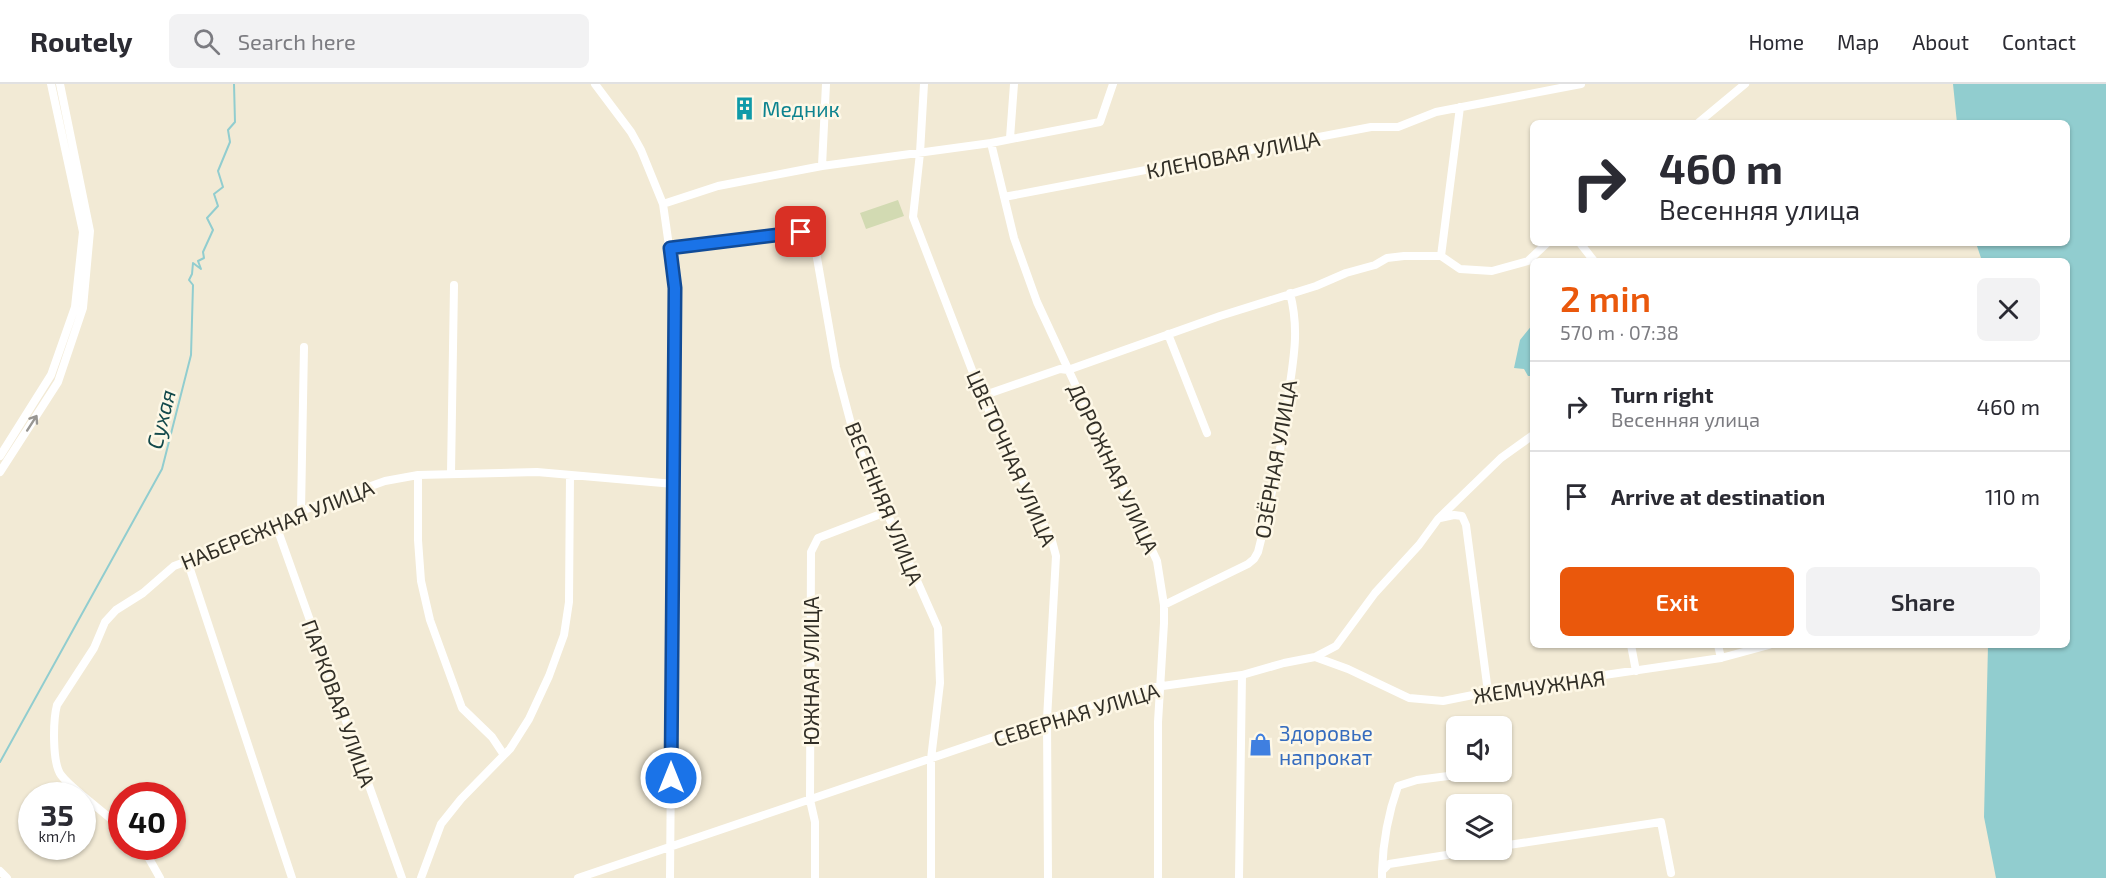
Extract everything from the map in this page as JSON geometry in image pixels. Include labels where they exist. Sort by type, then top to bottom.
[{"type":"street","points":[[0,456],[51,375],[75,307],[83,232],[51,84]]},
{"type":"street","points":[[0,472],[58,382],[83,308],[90,231],[60,84]]},
{"type":"street","points":[[595,84],[631,132],[641,150],[663,204],[675,288],[670,878]]},
{"type":"street","points":[[822,166],[826,84]]},
{"type":"street","name":"ЦВЕТОЧНАЯ УЛИЦА","points":[[924,84],[913,217],[982,396],[1052,541],[1056,556],[1047,719],[1048,878]]},
{"type":"street","points":[[1010,138],[1014,84]]},
{"type":"street","points":[[663,204],[718,186],[822,166],[992,142],[1100,122],[1113,84]]},
{"type":"street","name":"КЛЕНОВАЯ УЛИЦА","points":[[1004,197],[1371,127],[1398,126],[1436,112],[1554,87],[1581,84]]},
{"type":"street","points":[[1702,120],[1745,84]]},
{"type":"street","points":[[1441,256],[1460,107]]},
{"type":"street","name":"ДОРОЖНАЯ УЛИЦА","points":[[992,142],[1014,238],[1033,292],[1157,561],[1164,605],[1158,722],[1158,878]]},
{"type":"street","name":"ВЕСЕННЯЯ УЛИЦА","points":[[670,248],[801,232],[813,235],[836,367],[856,443],[938,628],[940,683],[931,759],[931,878]]},
{"type":"street","points":[[1531,258],[1544,246]]},
{"type":"street","points":[[1582,246],[1592,258]]},
{"type":"street","points":[[982,396],[1060,369],[1068,370],[1375,265],[1387,258],[1441,256],[1460,268],[1492,271],[1530,259]]},
{"type":"street","points":[[451,473],[454,285]]},
{"type":"street","name":"ОЗЁРНАЯ УЛИЦА","points":[[1164,605],[1248,564],[1254,560],[1258,552],[1282,437],[1296,339],[1295,315],[1290,293]]},
{"type":"street","points":[[1168,334],[1207,433]]},
{"type":"street","points":[[301,511],[304,347]]},
{"type":"street","name":"СЕВЕРНАЯ УЛИЦА","points":[[578,878],[1047,719],[1148,688],[1242,675],[1315,657],[1336,646],[1375,593],[1419,545],[1438,519],[1501,458],[1530,437]]},
{"type":"street","name":"НАБЕРЕЖНАЯ УЛИЦА","points":[[68,782],[59,774],[54,734],[54,716],[61,696],[81,671],[105,622],[116,610],[143,593],[174,566],[277,528],[287,518],[301,511],[385,481],[418,475],[537,472],[674,484]]},
{"type":"street","points":[[418,475],[418,540],[421,581],[430,620],[462,708],[492,737],[504,755]]},
{"type":"street","points":[[421,878],[441,824],[460,799],[510,749],[529,719],[549,676],[564,634],[569,602],[570,475]]},
{"type":"street","name":"ЮЖНАЯ УЛИЦА","points":[[815,878],[815,822],[810,800],[811,552],[818,538],[886,512]]},
{"type":"street","points":[[1438,519],[1454,515],[1462,516],[1466,525],[1488,692]]},
{"type":"street","name":"ПАРКОВАЯ УЛИЦА","points":[[277,528],[402,878]]},
{"type":"street","points":[[187,560],[292,878]]},
{"type":"street","points":[[1632,648],[1636,671]]},
{"type":"street","points":[[1719,648],[1721,658]]},
{"type":"street","name":"ЖЕМЧУЖНАЯ","points":[[1315,657],[1348,669],[1409,698],[1443,701],[1488,692],[1721,658],[1758,648]]},
{"type":"street","points":[[1239,878],[1242,675]]},
{"type":"street","points":[[1382,874],[1383,846],[1391,806],[1398,786],[1417,780],[1446,776]]},
{"type":"street","points":[[96,807],[108,816]]},
{"type":"street","points":[[1512,844],[1661,822],[1671,873]]},
{"type":"street","points":[[1382,874],[1389,864],[1446,855]]},
{"type":"street","points":[[150,860],[160,878]]},
{"type":"street","points":[[0,871],[7,878]]},
{"type":"green space","points":[[898,200],[904,216],[866,229],[860,213]]},
{"type":"water","points":[[1953,84],[2106,84],[2106,878],[1996,878],[1984,817],[1988,648],[2070,648],[2070,258],[1981,258],[1977,246],[2070,246],[2070,120],[1957,120]]},
{"type":"water","points":[[1530,328],[1530,376],[1524,369],[1514,368],[1520,340]]},
{"type":"waterway","name":"Сухая","points":[[0,762],[162,469],[191,355],[193,285],[189,280],[193,263],[201,269],[198,261],[204,258],[203,252],[213,230],[207,218],[218,206],[214,194],[223,187],[218,171],[230,142],[228,130],[235,122],[234,84]]},
{"type":"place","name":"Медник","points":[[744,108]]},
{"type":"place","name":"Здоровье напрокат","points":[[1261,744]]},
{"type":"route","points":[[671,778],[675,288],[670,248],[801,232]]}]
